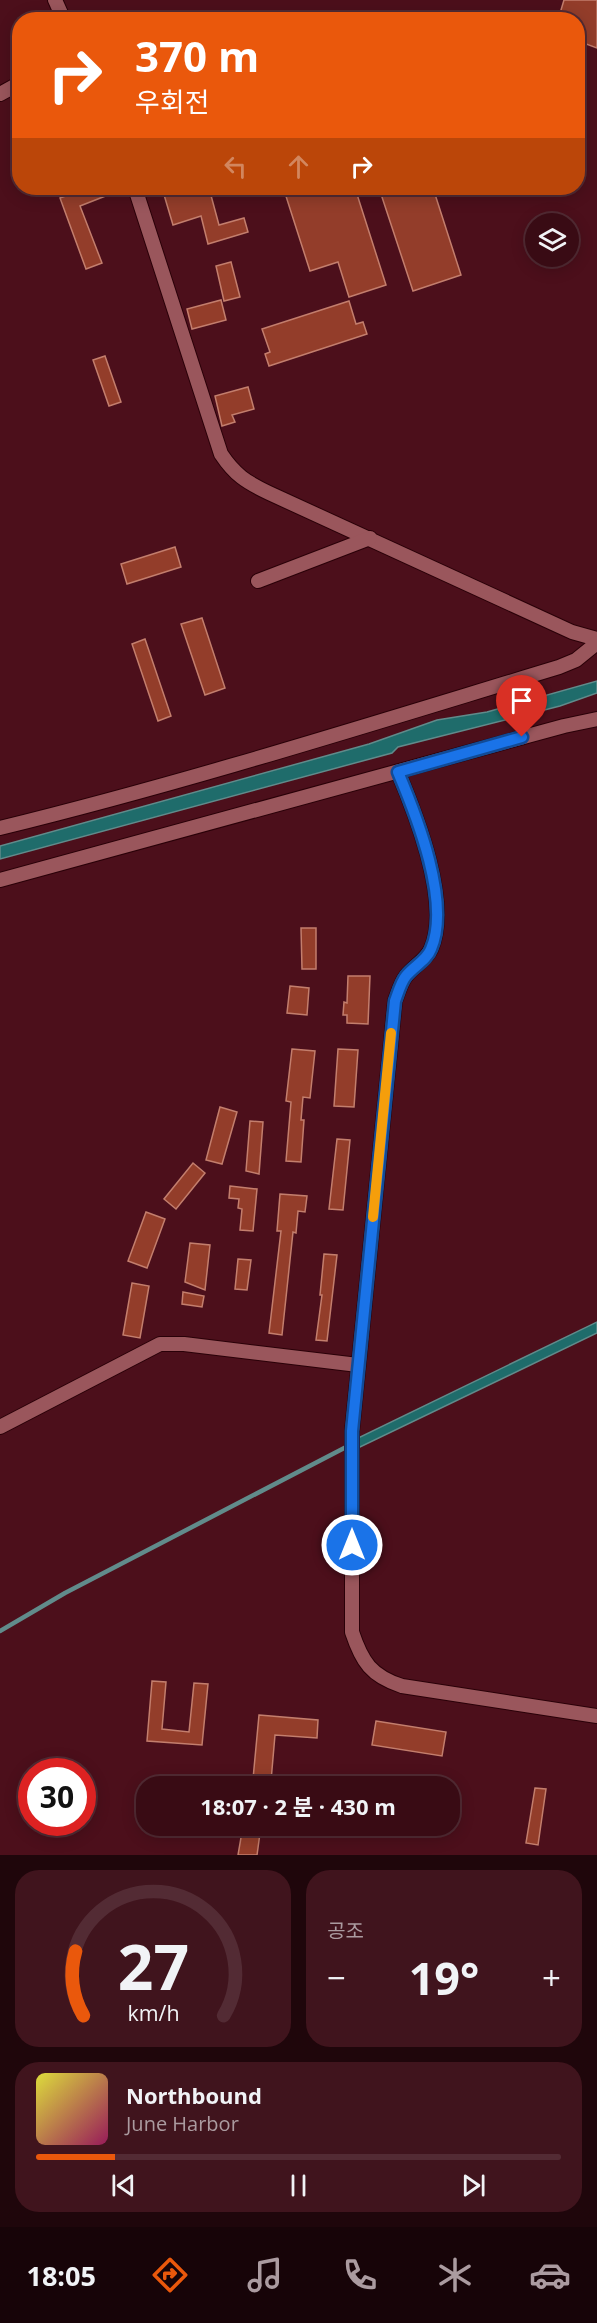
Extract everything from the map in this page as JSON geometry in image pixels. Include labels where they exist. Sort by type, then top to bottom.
[{"type":"street","points":[[0,828],[65,812],[326,738],[559,667],[576,660],[597,641],[572,632],[269,493],[245,481],[232,470],[221,454],[137,195]]},
{"type":"street","points":[[258,581],[370,538]]},
{"type":"street","points":[[0,880],[564,726],[597,719]]},
{"type":"street","points":[[398,772],[428,855],[437,904],[437,930],[430,952],[405,977],[395,1001],[352,1431],[352,1632],[358,1651],[371,1670],[384,1680],[402,1686],[597,1716]]},
{"type":"street","points":[[0,1427],[160,1344],[184,1344],[358,1365]]},
{"type":"water","points":[[597,681],[597,693],[560,706],[398,747],[392,753],[0,859],[0,846],[369,744],[437,720],[487,712]]},
{"type":"water","points":[[597,1322],[597,1333],[360,1447],[353,1447],[356,1439]]},
{"type":"building","points":[[564,0],[597,0],[597,48],[585,44],[585,12],[560,12]]},
{"type":"building","points":[[68,195],[108,195],[80,206],[102,263],[86,269],[60,198]]},
{"type":"building","points":[[164,195],[211,195],[219,225],[244,218],[248,232],[208,244],[201,216],[173,225]]},
{"type":"building","points":[[286,195],[357,195],[386,285],[349,297],[338,262],[310,271]]},
{"type":"building","points":[[381,195],[435,195],[461,275],[413,291]]},
{"type":"building","points":[[231,262],[240,297],[224,301],[216,266]]},
{"type":"building","points":[[221,300],[226,320],[192,329],[187,309]]},
{"type":"building","points":[[349,301],[356,324],[363,322],[367,334],[269,366],[265,354],[270,352],[262,329]]},
{"type":"building","points":[[105,356],[121,402],[109,406],[93,360]]},
{"type":"building","points":[[248,387],[254,409],[232,415],[235,422],[222,426],[215,396]]},
{"type":"building","points":[[175,547],[181,567],[127,584],[121,564]]},
{"type":"building","points":[[202,618],[225,688],[205,695],[181,624]]},
{"type":"building","points":[[145,639],[171,716],[158,721],[132,644]]},
{"type":"building","points":[[301,928],[316,928],[316,969],[302,969]]},
{"type":"building","points":[[348,976],[370,976],[368,1024],[347,1023],[347,1015],[343,1015],[344,1002],[347,1003]]},
{"type":"building","points":[[290,986],[309,988],[307,1015],[287,1013]]},
{"type":"building","points":[[292,1049],[315,1051],[310,1098],[303,1097],[301,1162],[286,1161],[291,1102],[286,1101]]},
{"type":"building","points":[[338,1049],[358,1050],[354,1107],[334,1106]]},
{"type":"building","points":[[220,1107],[237,1112],[222,1164],[206,1160]]},
{"type":"building","points":[[250,1121],[263,1122],[259,1174],[246,1171]]},
{"type":"building","points":[[337,1139],[350,1140],[343,1210],[329,1209]]},
{"type":"building","points":[[193,1163],[205,1173],[176,1209],[164,1199]]},
{"type":"building","points":[[230,1186],[257,1189],[253,1231],[240,1230],[242,1209],[238,1208],[239,1199],[229,1198]]},
{"type":"building","points":[[280,1194],[307,1196],[305,1212],[298,1211],[296,1233],[293,1232],[282,1335],[269,1333],[281,1231],[277,1231]]},
{"type":"building","points":[[146,1212],[165,1219],[147,1268],[128,1261]]},
{"type":"building","points":[[190,1243],[210,1245],[205,1290],[185,1282]]},
{"type":"building","points":[[324,1254],[337,1255],[327,1341],[316,1340],[322,1295],[320,1295]]},
{"type":"building","points":[[238,1259],[251,1260],[247,1290],[235,1289]]},
{"type":"building","points":[[132,1283],[149,1286],[140,1338],[123,1335]]},
{"type":"building","points":[[183,1292],[204,1296],[202,1307],[182,1304]]},
{"type":"building","points":[[152,1681],[166,1682],[162,1729],[189,1732],[194,1683],[208,1684],[202,1745],[147,1741]]},
{"type":"building","points":[[259,1715],[318,1720],[317,1738],[275,1735],[271,1776],[253,1776]]},
{"type":"building","points":[[376,1721],[446,1732],[442,1756],[372,1745]]},
{"type":"building","points":[[535,1788],[546,1789],[538,1845],[526,1843]]},
{"type":"building","points":[[241,1836],[260,1836],[257,1855],[238,1855]]},
{"type":"waterway","points":[[0,1631],[65,1593],[350,1445]]},
{"type":"slow traffic","points":[[373,1217],[391,1033]]},
{"type":"route","points":[[352,1545],[352,1431],[395,1001],[405,977],[430,952],[437,930],[437,904],[428,855],[398,772],[522,737]]}]
